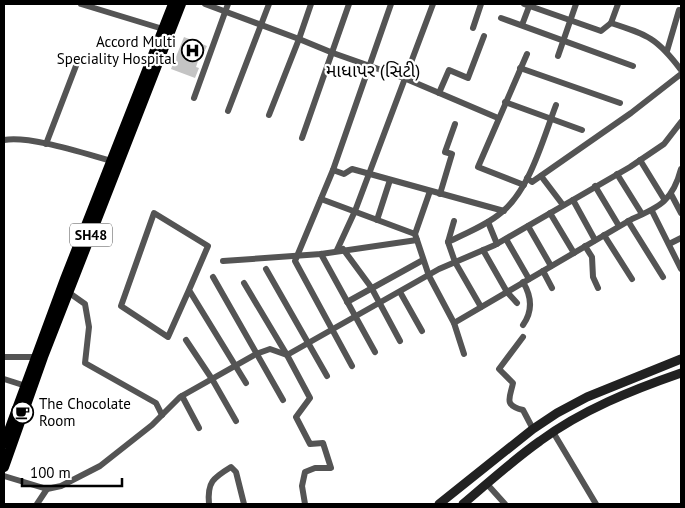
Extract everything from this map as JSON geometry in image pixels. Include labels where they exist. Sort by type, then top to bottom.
[{"type":"main road","name":"SH48","points":[[4,467],[36,357],[173,4]]},
{"type":"main road","name":"SH48","points":[[4,444],[68,292],[181,4]]},
{"type":"main road","points":[[439,504],[533,429],[557,413],[587,397],[681,359]]},
{"type":"main road","points":[[463,504],[553,432],[591,409],[681,372]]},
{"type":"street","points":[[81,4],[163,29]]},
{"type":"street","points":[[205,4],[404,78],[498,118]]},
{"type":"street","points":[[194,98],[228,4]]},
{"type":"street","points":[[228,111],[269,4]]},
{"type":"street","points":[[269,114],[311,4]]},
{"type":"street","points":[[302,138],[349,4]]},
{"type":"street","points":[[352,366],[295,261],[334,170],[391,4]]},
{"type":"street","points":[[340,250],[433,4]]},
{"type":"street","points":[[473,28],[481,4]]},
{"type":"street","points":[[522,25],[528,4],[602,31],[611,23],[618,4]]},
{"type":"street","points":[[558,56],[576,4]]},
{"type":"street","points":[[667,51],[679,10]]},
{"type":"street","points":[[501,18],[633,66]]},
{"type":"street","points":[[611,23],[647,35],[667,51],[681,70]]},
{"type":"street","points":[[439,93],[449,70],[468,78],[484,36]]},
{"type":"street","points":[[524,186],[478,167],[527,54]]},
{"type":"street","points":[[46,144],[79,58]]},
{"type":"street","points":[[520,68],[620,103]]},
{"type":"street","points":[[527,178],[532,182],[541,176],[631,113],[681,74]]},
{"type":"street","points":[[505,102],[582,130]]},
{"type":"street","points":[[448,242],[488,222],[504,211],[524,186],[556,105]]},
{"type":"street","points":[[287,355],[455,262],[497,244],[563,206],[664,144],[681,122]]},
{"type":"street","points":[[440,194],[452,154],[445,152],[455,124]]},
{"type":"street","points":[[4,140],[10,139],[46,144],[112,161]]},
{"type":"street","points":[[640,160],[664,199]]},
{"type":"street","points":[[334,170],[344,174],[352,169],[504,211]]},
{"type":"street","points":[[454,323],[628,220],[652,211],[671,194],[678,181],[681,169]]},
{"type":"street","points":[[617,174],[642,214]]},
{"type":"street","points":[[541,176],[563,206]]},
{"type":"street","points":[[377,220],[390,180]]},
{"type":"street","points":[[596,186],[619,226]]},
{"type":"street","points":[[430,191],[416,237],[429,276],[454,323],[464,354]]},
{"type":"street","points":[[671,194],[681,212]]},
{"type":"street","points":[[321,199],[416,237]]},
{"type":"street","points":[[573,200],[595,240]]},
{"type":"street","points":[[652,211],[681,269]]},
{"type":"street","points":[[154,213],[208,246],[189,290],[168,337],[121,306],[154,213]]},
{"type":"street","points":[[550,213],[574,253]]},
{"type":"street","points":[[628,220],[662,277]]},
{"type":"street","points":[[454,221],[448,242],[455,262],[481,307]]},
{"type":"street","points":[[488,222],[497,244]]},
{"type":"street","points":[[528,226],[551,266]]},
{"type":"street","points":[[604,235],[632,278]]},
{"type":"street","points":[[223,261],[321,254],[416,237]]},
{"type":"street","points":[[506,238],[530,294],[529,316],[523,325]]},
{"type":"street","points":[[669,244],[681,238]]},
{"type":"street","points":[[585,246],[592,257],[593,277],[598,288]]},
{"type":"street","points":[[340,250],[371,287],[400,341]]},
{"type":"street","points":[[483,250],[507,292],[517,303]]},
{"type":"street","points":[[321,254],[375,352]]},
{"type":"street","points":[[347,302],[371,287],[423,260]]},
{"type":"street","points":[[266,269],[327,376]]},
{"type":"street","points":[[543,271],[552,288]]},
{"type":"street","points":[[213,277],[283,400]]},
{"type":"street","points":[[244,283],[310,398],[296,418],[310,444],[323,443],[331,468],[315,468],[305,472],[302,486],[305,504]]},
{"type":"street","points":[[189,290],[246,383]]},
{"type":"street","points":[[68,292],[85,304],[89,327],[85,363],[156,403],[162,415]]},
{"type":"street","points":[[400,292],[422,331]]},
{"type":"street","points":[[523,337],[499,369],[513,382],[510,396],[511,407],[522,410],[533,429]]},
{"type":"street","points":[[186,340],[212,379],[236,421]]},
{"type":"street","points":[[4,476],[47,489],[61,486],[100,466],[152,425],[182,396],[270,348],[287,355]]},
{"type":"street","points":[[4,356],[36,357]]},
{"type":"street","points":[[4,379],[28,387]]},
{"type":"street","points":[[182,396],[199,428]]},
{"type":"street","points":[[553,432],[596,504]]},
{"type":"street","points":[[209,504],[208,491],[214,478],[231,467],[236,472],[244,504]]},
{"type":"street","points":[[487,484],[505,504]]},
{"type":"street","points":[[37,504],[47,489]]},
{"type":"building","points":[[184,37],[207,46],[202,56],[200,55],[196,67],[199,68],[195,78],[171,69]]},
{"type":"place","name":"Accord Multi Speciality Hospital","points":[[192,51]]},
{"type":"place","name":"The Chocolate Room","points":[[23,413]]},
{"type":"district","name":"માધાપર (સિટી)","points":[[373,71]]}]
